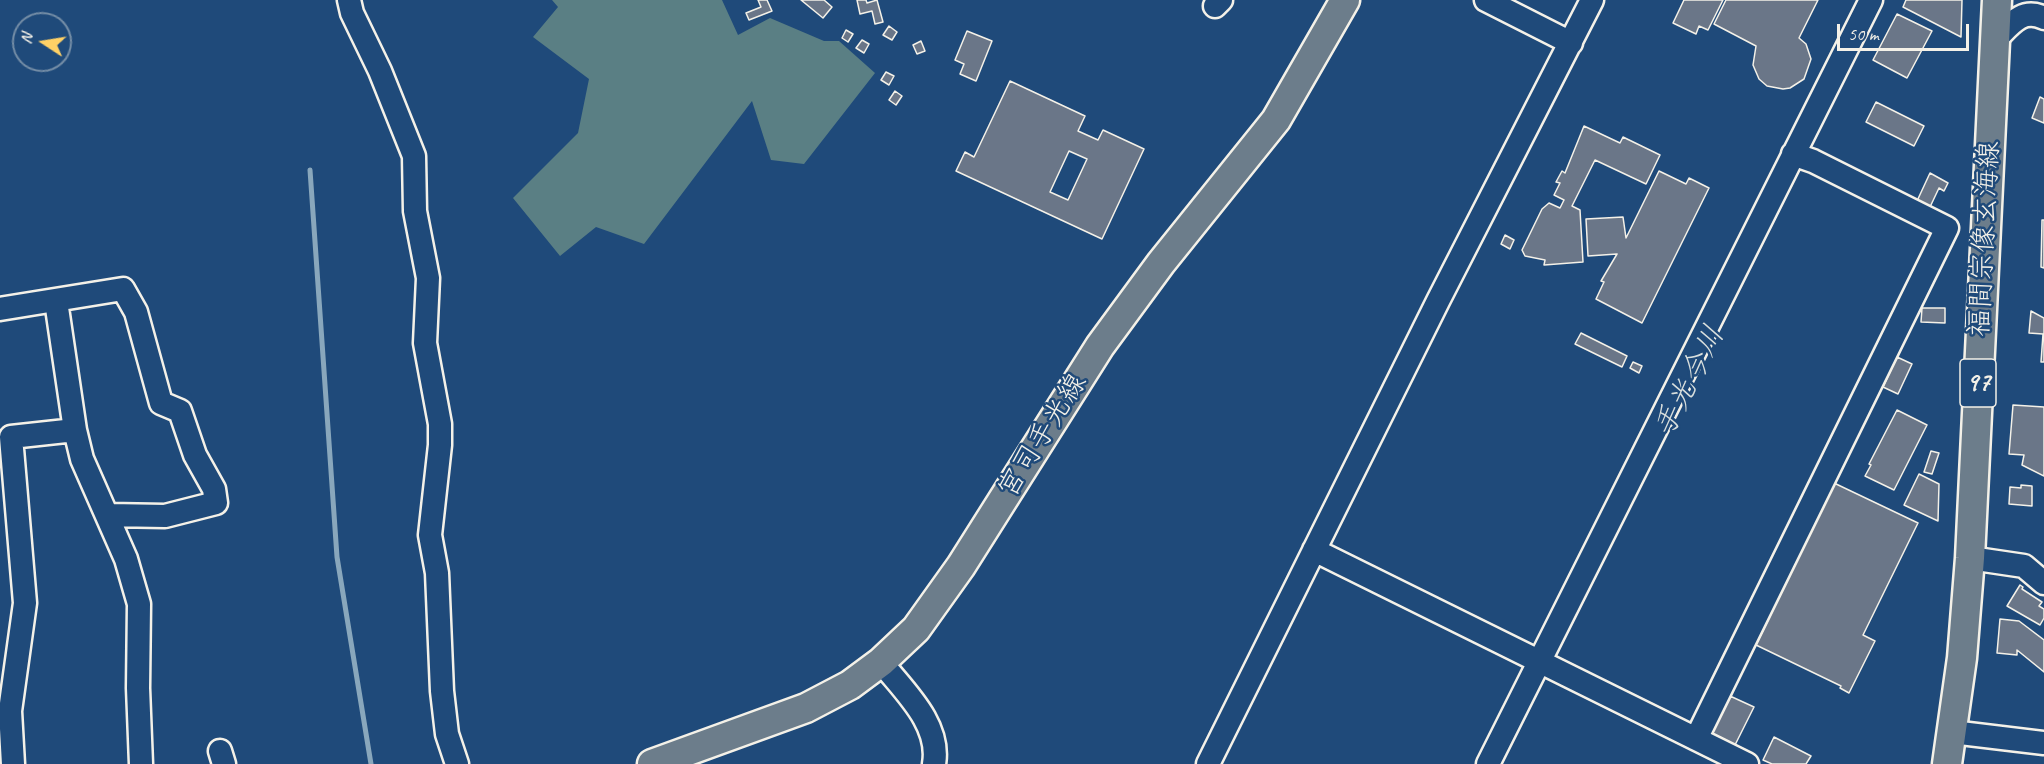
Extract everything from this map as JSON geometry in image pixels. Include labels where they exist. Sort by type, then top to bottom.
[{"type":"main road","name":"宮司手光線","points":[[652,764],[806,708],[850,685],[881,662],[916,629],[938,600],[1100,346],[1161,263],[1276,120],[1345,0]]},
{"type":"main road","name":"福間宗像玄海線","points":[[1947,764],[1962,658],[1970,558],[1997,0]]},
{"type":"street","points":[[349,0],[352,13],[380,71],[414,156],[415,211],[428,278],[425,343],[440,424],[440,445],[430,535],[437,573],[442,691],[447,734],[457,764]]},
{"type":"street","points":[[1486,0],[1571,43]]},
{"type":"street","points":[[1208,764],[1438,301],[1592,0]]},
{"type":"street","points":[[1488,764],[1545,664],[1800,156],[1871,0]]},
{"type":"street","points":[[1995,40],[2021,15],[2031,14],[2044,18]]},
{"type":"street","points":[[1696,739],[1947,228],[1800,156]]},
{"type":"street","points":[[0,309],[123,289],[135,312],[161,403],[180,411],[195,455],[214,489],[216,503],[165,516],[109,515]]},
{"type":"street","points":[[56,300],[75,430],[82,459],[109,515],[139,604],[138,688],[141,764]]},
{"type":"street","points":[[13,764],[10,711],[25,603],[11,437],[75,430]]},
{"type":"street","points":[[1314,550],[1747,764]]},
{"type":"street","points":[[1970,558],[2024,566],[2044,583]]},
{"type":"street","points":[[881,662],[931,728],[936,752],[934,764]]},
{"type":"street","points":[[1952,732],[2044,743]]},
{"type":"green space","points":[[552,0],[722,0],[738,35],[770,18],[824,41],[839,41],[875,73],[804,164],[771,160],[752,101],[644,244],[596,227],[560,256],[513,198],[578,133],[589,79],[533,37],[558,7]]},
{"type":"building","points":[[758,0],[767,0],[772,11],[749,20],[746,13],[761,7]]},
{"type":"building","points":[[801,0],[824,0],[832,7],[823,18]]},
{"type":"building","points":[[857,0],[866,0],[867,3],[877,0],[883,22],[875,24],[872,11],[860,14]]},
{"type":"building","points":[[1684,0],[1723,0],[1708,30],[1699,26],[1696,34],[1673,23]]},
{"type":"building","points":[[1726,0],[1818,0],[1799,38],[1806,44],[1811,59],[1804,79],[1790,88],[1783,89],[1767,86],[1759,79],[1753,65],[1756,46],[1714,24]]},
{"type":"building","points":[[1906,0],[1962,0],[1961,37],[1903,7]]},
{"type":"building","points":[[1897,14],[1932,31],[1907,78],[1873,60]]},
{"type":"building","points":[[889,26],[897,32],[892,40],[883,35]]},
{"type":"building","points":[[846,30],[853,34],[848,42],[842,38]]},
{"type":"building","points":[[967,31],[992,41],[976,81],[960,74],[964,64],[955,60]]},
{"type":"building","points":[[862,40],[869,44],[864,53],[856,48]]},
{"type":"building","points":[[921,41],[925,51],[917,54],[913,45]]},
{"type":"building","points":[[886,72],[894,76],[889,85],[881,80]]},
{"type":"building","points":[[1010,81],[1085,116],[1078,131],[1098,140],[1103,130],[1144,149],[1102,239],[956,171],[965,152],[974,157]],"holes":[[[1069,151],[1087,159],[1068,200],[1050,192]]]},
{"type":"building","points":[[895,91],[902,96],[896,105],[889,100]]},
{"type":"building","points":[[2040,97],[2044,99],[2044,123],[2032,118]]},
{"type":"building","points":[[1876,102],[1924,126],[1914,146],[1866,122]]},
{"type":"building","points":[[1584,126],[1620,143],[1623,137],[1660,155],[1646,184],[1595,160],[1572,206],[1580,210],[1583,262],[1544,265],[1545,260],[1525,256],[1522,250],[1542,209],[1549,203],[1560,208],[1564,200],[1554,195],[1560,183],[1556,182],[1562,171],[1565,173]]},
{"type":"building","points":[[1659,171],[1686,184],[1689,178],[1709,188],[1642,323],[1596,299],[1604,282],[1601,281],[1617,254],[1588,256],[1586,219],[1623,217],[1626,238]]},
{"type":"building","points":[[1930,173],[1948,183],[1944,191],[1939,188],[1930,207],[1917,201]]},
{"type":"building","points":[[2042,220],[2044,220],[2044,268],[2041,267]]},
{"type":"building","points":[[1505,235],[1514,240],[1510,249],[1501,244]]},
{"type":"building","points":[[1922,308],[1945,308],[1945,323],[1921,322]]},
{"type":"building","points":[[2031,311],[2044,318],[2044,362],[2041,362],[2043,334],[2029,333]]},
{"type":"building","points":[[1581,333],[1627,356],[1622,367],[1575,344]]},
{"type":"building","points":[[1897,357],[1912,364],[1898,394],[1883,387]]},
{"type":"building","points":[[1633,362],[1642,366],[1639,373],[1630,368]]},
{"type":"building","points":[[2013,405],[2044,407],[2044,476],[2022,465],[2024,455],[2009,454]]},
{"type":"building","points":[[1897,410],[1927,425],[1894,490],[1865,476]]},
{"type":"building","points":[[1931,451],[1939,453],[1932,474],[1924,472]]},
{"type":"building","points":[[1919,474],[1939,484],[1938,521],[1904,505]]},
{"type":"building","points":[[1834,483],[1918,523],[1863,635],[1875,641],[1849,693],[1840,688],[1841,686],[1756,645]]},
{"type":"building","points":[[2021,485],[2032,486],[2032,506],[2009,504],[2010,487],[2021,488]]},
{"type":"building","points":[[2020,585],[2022,589],[2042,602],[2039,606],[2044,609],[2044,618],[2040,625],[2007,606]]},
{"type":"building","points":[[2000,619],[2019,621],[2044,640],[2044,672],[2017,650],[2017,655],[1997,653]]},
{"type":"building","points":[[1730,696],[1754,707],[1735,745],[1711,733]]},
{"type":"building","points":[[1774,737],[1811,756],[1806,764],[1772,764],[1763,760]]},
{"type":"waterway","points":[[310,170],[337,557],[371,764]]},
{"type":"water label","name":"手光今川","points":[[1690,382]]}]
